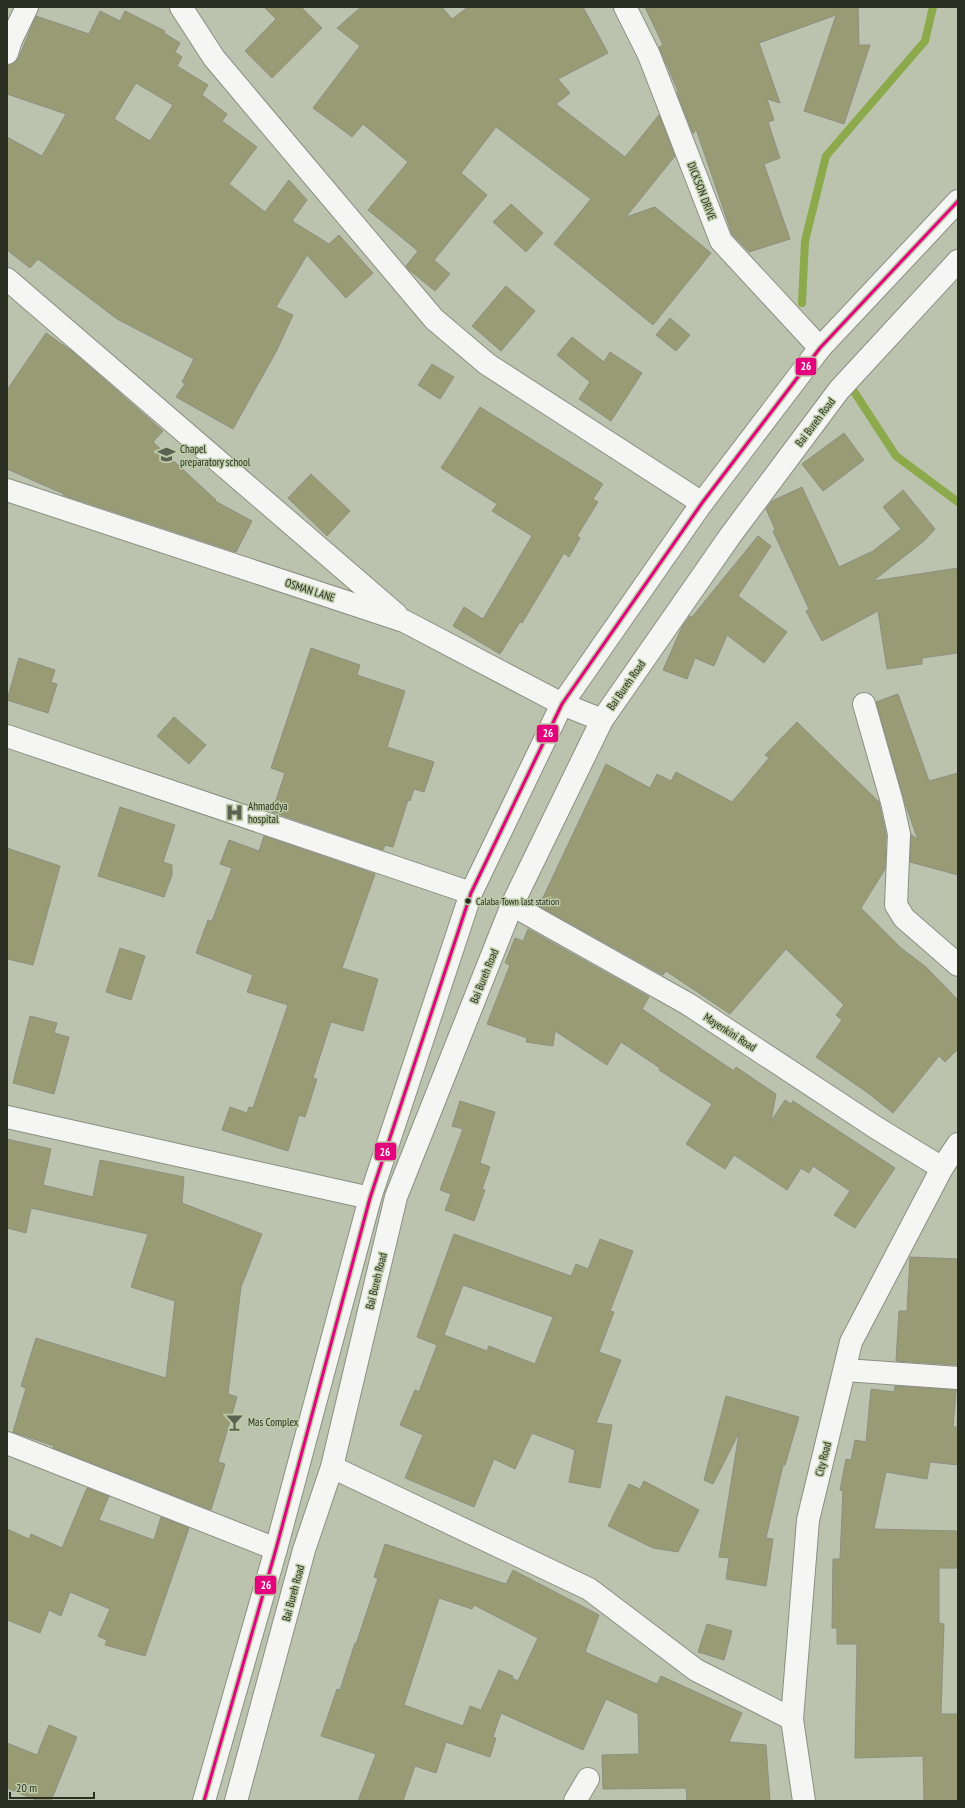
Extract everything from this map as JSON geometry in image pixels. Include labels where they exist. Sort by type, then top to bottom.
[{"type":"main road","points":[[7,53],[11,40],[27,7]]},
{"type":"main road","points":[[182,7],[214,58],[434,319],[487,364],[702,502]]},
{"type":"main road","name":"DICKSON DRIVE","points":[[625,7],[649,55],[721,241],[820,348]]},
{"type":"main road","points":[[204,1801],[276,1549],[370,1198],[470,893],[562,704],[702,502],[820,348],[958,200]]},
{"type":"main road","name":"Bai Bureh Road","points":[[236,1801],[304,1550],[332,1467],[396,1197],[512,905],[602,720],[730,536],[839,390],[958,261]]},
{"type":"main road","points":[[7,279],[404,621]]},
{"type":"main road","name":"OSMAN LANE","points":[[7,490],[404,621],[562,704],[602,720]]},
{"type":"main road","points":[[864,704],[892,802],[899,834],[896,905],[904,918],[958,965]]},
{"type":"main road","points":[[7,736],[470,893]]},
{"type":"main road","name":"Mayenkini Road","points":[[512,905],[688,1004],[875,1127],[942,1168]]},
{"type":"main road","points":[[7,1117],[370,1198]]},
{"type":"main road","name":"City Road","points":[[804,1801],[792,1719],[808,1520],[851,1342],[942,1168],[958,1144]]},
{"type":"main road","points":[[845,1370],[958,1378]]},
{"type":"main road","points":[[7,1443],[276,1549]]},
{"type":"main road","points":[[332,1467],[589,1589],[696,1670],[792,1719]]},
{"type":"main road","points":[[575,1801],[588,1779]]},
{"type":"building","points":[[264,7],[301,7],[322,28],[272,78],[245,51],[276,19]]},
{"type":"building","points":[[361,7],[442,7],[452,19],[468,7],[583,7],[608,53],[558,79],[570,93],[556,104],[625,157],[659,115],[675,156],[626,217],[655,207],[711,253],[653,325],[554,244],[591,199],[496,127],[461,173],[487,195],[434,260],[450,274],[435,291],[408,269],[406,266],[418,251],[368,210],[408,162],[363,124],[352,137],[313,108],[360,46],[337,28]]},
{"type":"building","points":[[645,7],[858,7],[859,45],[870,45],[844,124],[804,111],[836,15],[759,43],[780,103],[767,99],[774,120],[768,122],[780,158],[764,164],[790,239],[749,252],[732,234],[696,129],[693,134],[677,93],[678,91],[659,47],[663,45]]},
{"type":"building","points":[[100,11],[120,21],[125,11],[165,31],[164,33],[180,43],[175,52],[182,57],[177,66],[208,85],[202,95],[227,114],[222,121],[257,147],[229,184],[265,212],[289,180],[307,200],[292,221],[329,244],[339,235],[373,273],[346,298],[307,255],[276,307],[293,315],[277,350],[233,429],[176,397],[185,384],[182,382],[194,359],[117,319],[38,259],[30,268],[7,250],[7,137],[42,156],[66,114],[7,94],[7,65],[15,62],[19,57],[36,16],[89,34]],"holes":[[[136,83],[173,105],[150,141],[114,119]]]},
{"type":"building","points":[[511,204],[543,233],[526,252],[493,222]]},
{"type":"building","points":[[506,286],[535,311],[501,351],[472,326]]},
{"type":"building","points":[[670,318],[690,335],[676,351],[656,335]]},
{"type":"building","points":[[46,333],[73,352],[163,431],[153,442],[216,500],[215,501],[252,521],[236,552],[63,495],[64,494],[7,469],[7,390]]},
{"type":"building","points":[[572,337],[604,362],[610,352],[642,373],[611,421],[579,399],[590,382],[557,355]]},
{"type":"building","points":[[432,364],[454,377],[440,399],[418,385]]},
{"type":"building","points":[[480,407],[603,484],[593,499],[598,502],[577,536],[580,538],[569,557],[564,553],[522,623],[520,622],[500,654],[453,626],[464,607],[483,619],[532,536],[492,511],[497,504],[441,468]]},
{"type":"building","points":[[844,433],[864,460],[823,491],[802,464]]},
{"type":"building","points":[[311,474],[350,511],[327,536],[288,498]]},
{"type":"building","points":[[802,487],[839,567],[873,551],[901,529],[883,507],[903,490],[935,529],[924,541],[873,581],[958,568],[958,653],[922,658],[922,664],[887,669],[878,611],[822,641],[806,611],[809,609],[773,531],[775,529],[766,509],[772,501]]},
{"type":"building","points":[[758,536],[771,546],[738,596],[787,632],[764,663],[727,635],[714,666],[695,658],[687,679],[663,670],[682,627],[690,616],[692,617]]},
{"type":"building","points":[[311,648],[360,665],[357,675],[405,691],[387,747],[434,762],[424,792],[414,789],[410,801],[408,800],[393,847],[385,845],[383,850],[272,812],[285,773],[271,768]]},
{"type":"building","points":[[19,658],[55,670],[51,682],[57,684],[48,713],[7,700]]},
{"type":"building","points":[[898,694],[929,781],[958,773],[958,875],[910,862],[911,834],[918,840],[905,803],[876,702]]},
{"type":"building","points":[[174,717],[206,745],[189,764],[157,736]]},
{"type":"building","points":[[797,722],[879,802],[886,835],[885,869],[861,908],[901,948],[926,967],[958,1000],[958,1049],[945,1062],[939,1056],[893,1113],[868,1093],[816,1057],[842,1020],[836,1015],[844,1005],[786,949],[730,1014],[666,971],[663,975],[539,906],[606,764],[650,788],[657,774],[671,781],[676,772],[732,802],[769,758],[765,755]]},
{"type":"building","points":[[120,807],[175,825],[163,862],[172,865],[172,875],[164,897],[98,876]]},
{"type":"building","points":[[264,836],[375,874],[342,968],[378,979],[363,1031],[331,1022],[313,1078],[317,1079],[305,1117],[299,1115],[288,1151],[222,1130],[230,1107],[247,1113],[249,1107],[253,1108],[288,1005],[247,992],[253,975],[196,953],[208,920],[212,921],[232,868],[220,864],[229,840],[259,851]]},
{"type":"building","points":[[7,848],[60,866],[33,965],[7,959]]},
{"type":"building","points":[[528,929],[649,997],[642,1009],[734,1071],[736,1067],[776,1094],[771,1121],[785,1100],[791,1104],[793,1101],[895,1168],[855,1228],[834,1215],[850,1191],[813,1166],[809,1173],[801,1168],[787,1190],[734,1155],[725,1169],[686,1144],[712,1104],[659,1070],[660,1068],[621,1042],[607,1065],[555,1031],[553,1046],[526,1042],[527,1038],[487,1024],[510,965],[505,963],[515,938],[523,941]]},
{"type":"building","points":[[120,948],[145,956],[131,1000],[106,992]]},
{"type":"building","points":[[30,1016],[57,1023],[54,1033],[69,1037],[54,1094],[13,1083]]},
{"type":"building","points":[[460,1101],[495,1112],[480,1163],[490,1167],[482,1189],[485,1190],[474,1221],[445,1210],[451,1194],[440,1190],[463,1129],[452,1126]]},
{"type":"building","points":[[7,1139],[51,1149],[43,1185],[93,1197],[100,1160],[184,1177],[182,1203],[262,1234],[241,1287],[228,1394],[237,1397],[218,1462],[225,1464],[211,1510],[53,1448],[54,1446],[13,1432],[26,1388],[21,1386],[36,1338],[166,1378],[175,1301],[131,1287],[148,1234],[31,1208],[26,1233],[7,1228]]},
{"type":"building","points":[[454,1234],[571,1276],[576,1264],[588,1269],[600,1239],[633,1251],[610,1311],[614,1312],[599,1352],[621,1360],[596,1423],[612,1425],[600,1488],[569,1482],[575,1450],[532,1433],[515,1469],[494,1459],[474,1507],[405,1478],[423,1435],[400,1425],[415,1390],[419,1392],[437,1345],[417,1337]],"holes":[[[463,1285],[553,1317],[535,1364],[489,1346],[487,1351],[444,1335]]]},
{"type":"building","points":[[910,1257],[958,1259],[958,1365],[896,1361],[899,1311],[907,1311]]},
{"type":"building","points":[[895,1386],[956,1390],[953,1427],[958,1427],[958,1465],[930,1462],[927,1479],[886,1472],[874,1529],[958,1531],[958,1568],[939,1568],[939,1623],[944,1624],[941,1714],[958,1714],[958,1801],[924,1801],[923,1756],[855,1758],[857,1644],[837,1644],[837,1628],[832,1628],[833,1559],[840,1559],[843,1491],[840,1490],[846,1459],[851,1460],[855,1440],[866,1442],[871,1389],[894,1392]]},
{"type":"building","points":[[726,1396],[799,1417],[785,1465],[783,1465],[766,1538],[773,1539],[766,1586],[726,1579],[729,1558],[719,1557],[739,1433],[713,1484],[704,1480]]},
{"type":"building","points":[[644,1481],[699,1510],[678,1552],[653,1548],[608,1526],[629,1484],[640,1489]]},
{"type":"building","points":[[87,1488],[109,1496],[99,1520],[154,1540],[161,1517],[189,1528],[145,1656],[105,1645],[107,1640],[98,1636],[110,1609],[70,1592],[61,1616],[49,1610],[40,1633],[7,1620],[7,1529],[29,1539],[31,1534],[62,1548]]},
{"type":"building","points":[[385,1544],[506,1584],[513,1570],[599,1615],[585,1652],[657,1684],[661,1676],[742,1713],[729,1742],[766,1745],[770,1801],[687,1801],[686,1788],[603,1789],[602,1755],[639,1754],[638,1714],[606,1699],[583,1750],[501,1713],[493,1737],[496,1738],[490,1757],[446,1742],[436,1773],[415,1766],[403,1801],[358,1801],[376,1754],[321,1736],[337,1689],[340,1690],[378,1578],[374,1577]],"holes":[[[439,1598],[472,1609],[474,1605],[538,1638],[518,1681],[512,1678],[513,1676],[499,1670],[481,1710],[470,1706],[463,1726],[404,1705]]]},
{"type":"building","points":[[707,1624],[732,1631],[724,1660],[698,1652]]},
{"type":"building","points":[[49,1725],[77,1737],[51,1801],[38,1801],[7,1788],[7,1743],[37,1755]]},
{"type":"waterway","points":[[802,303],[805,241],[826,156],[925,41],[933,7]]},
{"type":"waterway","points":[[853,390],[896,456],[958,502]]},
{"type":"transit line","name":"26","points":[[204,1801],[276,1549],[370,1198],[471,893],[562,704],[702,503],[820,348],[958,201]]},
{"type":"place","name":"Chapel preparatory school","points":[[167,455]]},
{"type":"place","name":"Ahmaddya hospital","points":[[235,812]]},
{"type":"place","name":"Calaba Town last station","points":[[468,901]]},
{"type":"place","name":"Mas Complex","points":[[235,1422]]}]
